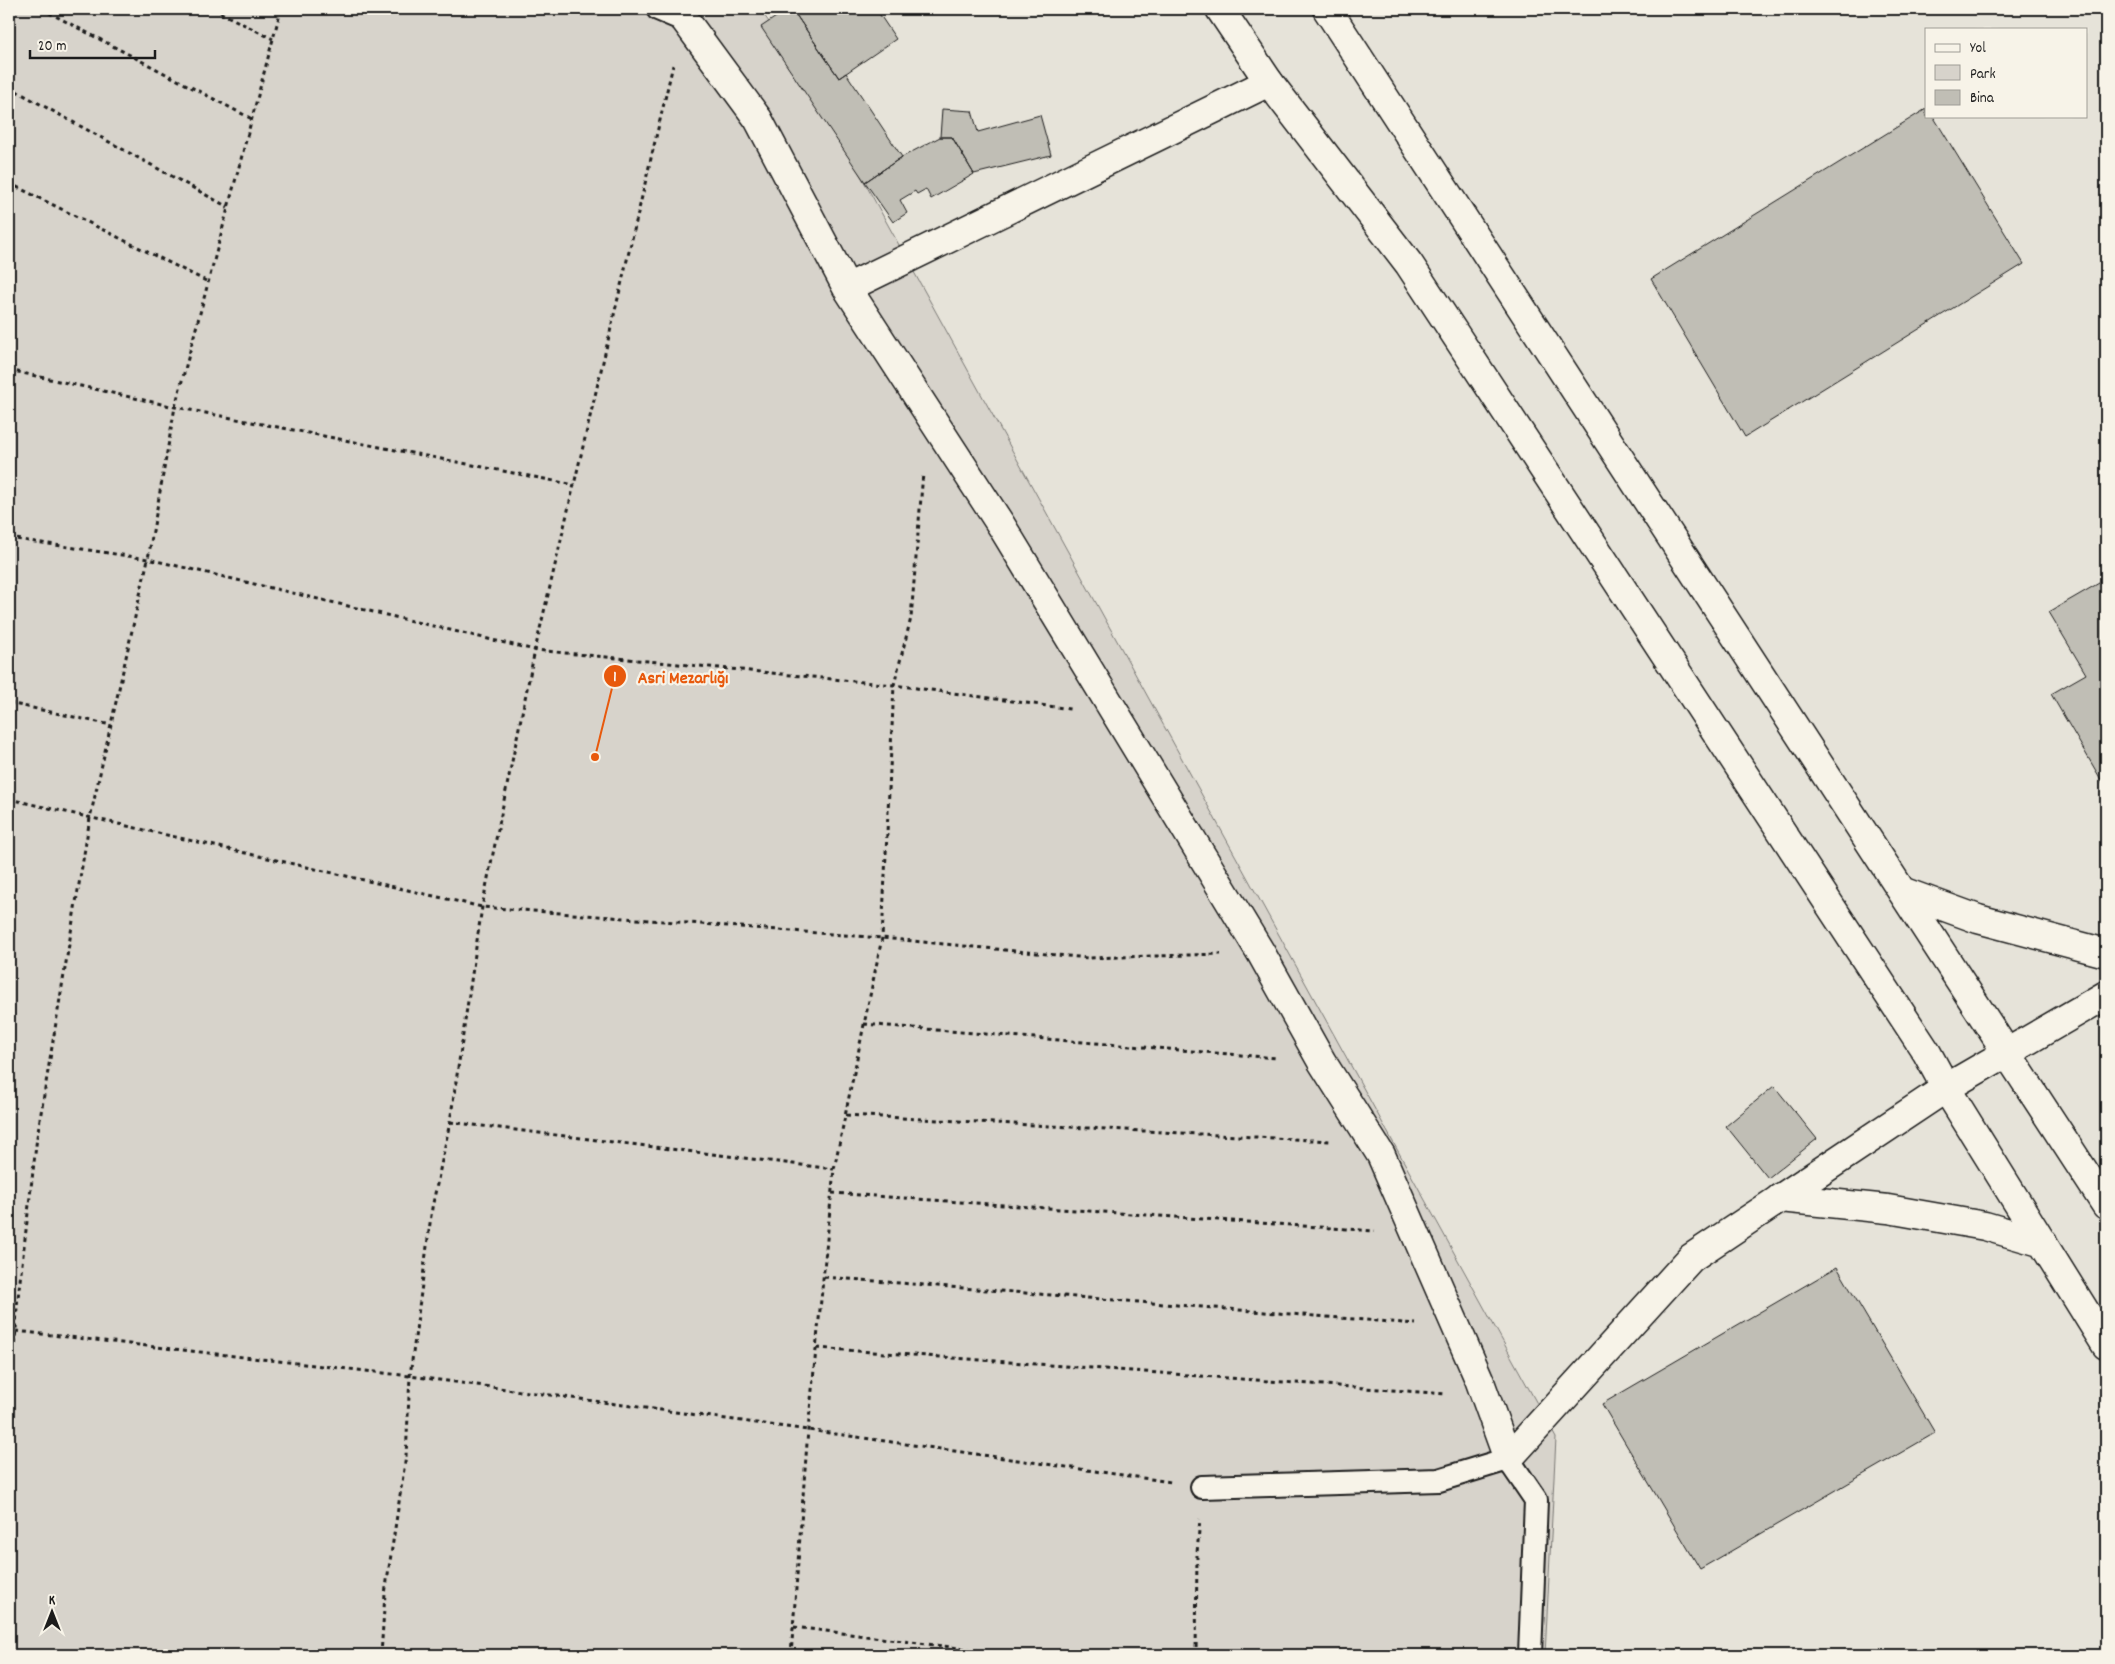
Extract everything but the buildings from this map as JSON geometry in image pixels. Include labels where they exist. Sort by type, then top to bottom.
[{"type":"main road","points":[[1220,9],[1268,82],[1409,264],[1916,1036],[1946,1088],[2106,1344]]},
{"type":"main road","points":[[1327,9],[2009,1053],[2106,1205]]},
{"type":"main road","points":[[680,14],[758,120],[847,288],[1002,525],[1261,953],[1322,1062],[1381,1155],[1486,1397],[1508,1459],[1691,1258],[1946,1088],[2106,995]]},
{"type":"main road","points":[[847,288],[1268,82]]},
{"type":"main road","points":[[1904,892],[1978,919],[2106,953]]},
{"type":"main road","points":[[1780,1198],[1888,1208],[1985,1226],[2043,1243]]},
{"type":"lane","points":[[658,9],[680,14]]},
{"type":"lane","points":[[1202,1487],[1439,1480],[1508,1459],[1536,1500],[1530,1655]]},
{"type":"path","points":[[42,9],[252,119]]},
{"type":"path","points":[[213,9],[273,39]]},
{"type":"path","points":[[9,1376],[16,1331],[17,1306],[37,1138],[90,818],[148,559],[175,407],[281,9]]},
{"type":"path","points":[[381,1655],[386,1594],[406,1456],[410,1376],[432,1208],[450,1122],[482,907],[535,650],[575,485],[680,14]]},
{"type":"path","points":[[9,87],[228,207]]},
{"type":"path","points":[[9,183],[208,282]]},
{"type":"path","points":[[9,370],[175,407],[575,485]]},
{"type":"path","points":[[791,1655],[808,1430],[834,1169],[882,938],[894,685],[911,618],[923,471]]},
{"type":"path","points":[[9,538],[148,559],[535,650],[894,685],[1117,715]]},
{"type":"path","points":[[9,703],[111,725]]},
{"type":"path","points":[[9,799],[482,907],[882,938],[1088,958],[1261,953]]},
{"type":"path","points":[[864,1024],[1322,1062]]},
{"type":"path","points":[[846,1115],[1374,1144]]},
{"type":"path","points":[[450,1122],[834,1169]]},
{"type":"path","points":[[832,1193],[1415,1233]]},
{"type":"path","points":[[824,1277],[1456,1327]]},
{"type":"path","points":[[16,1331],[410,1376],[808,1430],[1202,1487],[1197,1553],[1196,1655]]},
{"type":"path","points":[[817,1348],[1486,1397]]},
{"type":"path","points":[[794,1627],[1014,1655]]},
{"type":"shaded area","points":[[762,9],[2106,9],[2106,1655],[1545,1655],[1556,1438],[806,76]]},
{"type":"green space","points":[[9,9],[760,9],[806,76],[1556,1438],[1545,1655],[9,1655]]},
{"type":"place","name":"Asri Mezarlığı","points":[[595,757]]}]
